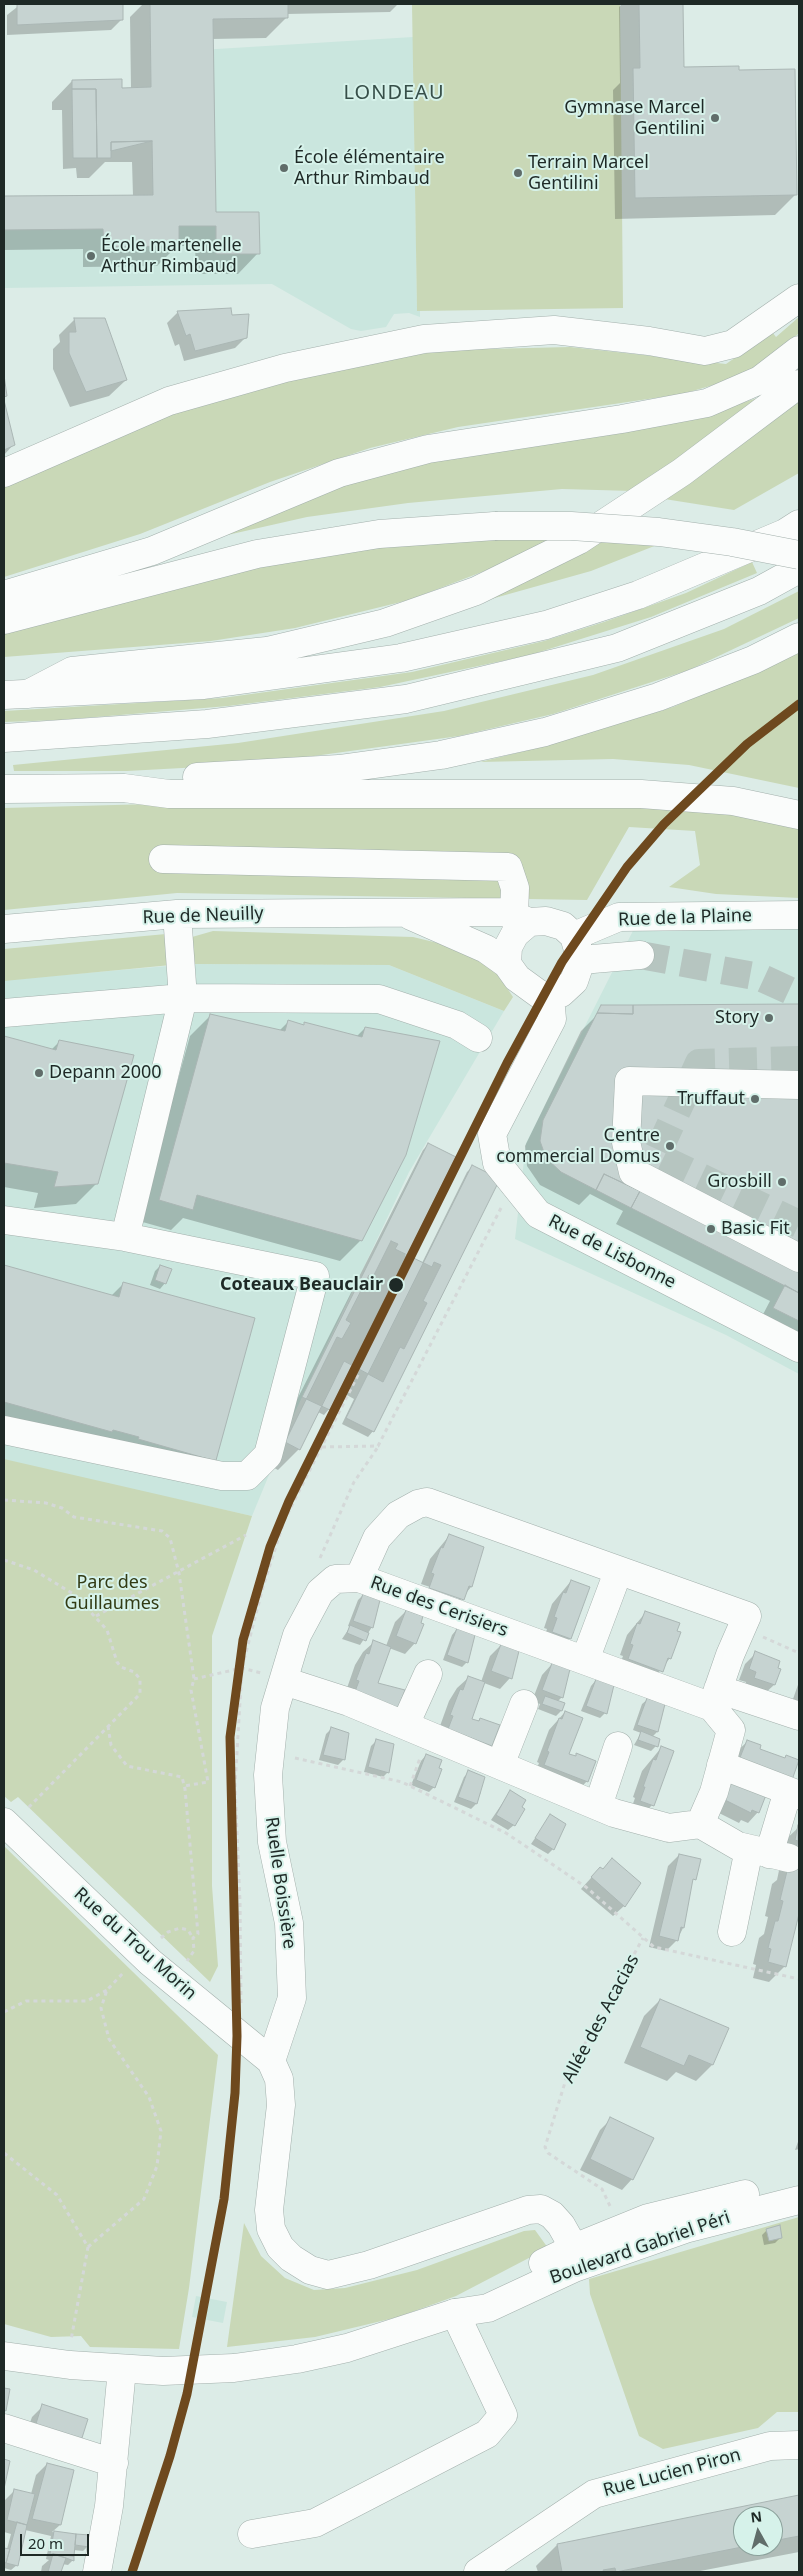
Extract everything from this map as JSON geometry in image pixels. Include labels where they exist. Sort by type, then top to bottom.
[{"type":"main road","points":[[4,473],[169,401],[285,368],[424,339],[554,330],[648,341],[705,351],[733,344],[799,298]]},
{"type":"main road","points":[[4,595],[152,551],[339,473],[419,451],[707,403],[760,380],[799,350]]},
{"type":"main road","points":[[16,695],[72,671],[266,651],[386,623],[476,591],[580,540],[682,472],[799,384]]},
{"type":"main road","points":[[16,695],[204,685],[411,656],[546,625],[638,595],[784,533],[799,524]]},
{"type":"main road","points":[[4,620],[257,554],[379,534],[495,526],[571,526],[659,532],[732,542],[799,555]]},
{"type":"main road","points":[[4,738],[207,724],[406,699],[617,648],[758,591],[799,569]]},
{"type":"main road","points":[[124,788],[168,778],[339,769],[441,755],[535,734],[658,697],[753,660],[799,637]]},
{"type":"main road","points":[[4,789],[124,788],[169,794],[641,794],[733,801],[799,815]]},
{"type":"main road","points":[[163,859],[508,867],[522,919],[508,947],[506,964],[517,978],[539,994],[550,997],[561,993],[574,980],[578,948],[563,926],[546,921],[522,919]]},
{"type":"main road","name":"Rue de Neuilly","points":[[403,912],[486,949],[506,964]]},
{"type":"main road","name":"Rue de Neuilly","points":[[4,929],[177,914],[504,912],[522,919]]},
{"type":"main road","points":[[125,1237],[183,998],[177,914]]},
{"type":"main road","name":"Rue de la Plaine","points":[[578,948],[619,917],[799,915]]},
{"type":"main road","points":[[578,948],[640,955]]},
{"type":"main road","name":"Rue de Lisbonne","points":[[550,997],[552,1019],[492,1134],[497,1163],[538,1214],[556,1225],[799,1348]]},
{"type":"main road","points":[[4,1013],[183,998],[378,999],[457,1025],[478,1038]]},
{"type":"main road","points":[[799,1085],[629,1081],[626,1142],[633,1172],[799,1258]]},
{"type":"main road","points":[[4,1220],[125,1237],[316,1276],[268,1455],[246,1476],[222,1476],[4,1430]]},
{"type":"main road","name":"Rue des Cerisiers","points":[[715,1698],[747,1616],[618,1572],[427,1502],[418,1504],[398,1515],[377,1538],[359,1578],[585,1660],[715,1698],[799,1716]]},
{"type":"main road","points":[[585,1660],[618,1572]]},
{"type":"main road","name":"Ruelle Boissière","points":[[271,2061],[292,1998],[289,1923],[272,1842],[268,1775],[275,1708],[297,1635],[320,1592],[335,1579],[359,1578]]},
{"type":"main road","points":[[405,1725],[428,1674]]},
{"type":"main road","points":[[284,1681],[320,1691],[614,1813],[670,1828],[700,1824],[738,1846],[769,1854]]},
{"type":"main road","points":[[700,1824],[714,1792],[731,1730],[715,1698]]},
{"type":"main road","points":[[500,1765],[524,1704]]},
{"type":"main road","points":[[598,1806],[618,1746]]},
{"type":"main road","points":[[721,1765],[794,1793],[769,1854],[732,1932]]},
{"type":"main road","name":"Rue du Trou Morin","points":[[7,1825],[149,1948],[241,2036],[271,2061]]},
{"type":"main road","points":[[271,2061],[279,2079],[281,2105],[270,2219],[271,2229],[280,2247],[290,2258],[310,2270],[328,2275],[341,2273],[423,2247],[509,2215],[541,2209],[552,2215],[562,2225],[574,2248]]},
{"type":"main road","name":"Boulevard Gabriel Péri","points":[[454,2313],[484,2293],[574,2248],[657,2216],[799,2184]]},
{"type":"main road","name":"Boulevard Gabriel Péri","points":[[4,2356],[70,2366],[199,2370],[297,2359],[347,2348],[454,2313],[488,2308],[574,2268],[685,2229],[799,2200]]},
{"type":"main road","points":[[252,2534],[315,2523],[487,2434],[502,2415],[454,2313]]},
{"type":"main road","points":[[97,2572],[109,2506],[122,2369]]},
{"type":"main road","points":[[4,2428],[114,2463]]},
{"type":"main road","name":"Rue Lucien Piron","points":[[478,2572],[594,2494],[770,2446],[799,2444]]},
{"type":"path","points":[[316,1566],[354,1482],[378,1446],[513,1183]]},
{"type":"path","points":[[241,2036],[240,1902],[235,1786],[242,1668],[263,1587],[284,1521],[359,1373]]},
{"type":"path","points":[[322,1447],[378,1446]]},
{"type":"path","points":[[4,1500],[46,1503],[62,1508],[74,1517],[162,1531],[170,1538],[179,1573],[194,1678],[192,1690],[208,1782],[184,1786]]},
{"type":"path","points":[[96,1616],[179,1573],[246,1535]]},
{"type":"path","points":[[4,1560],[34,1570],[75,1595],[107,1630],[117,1662],[121,1667],[134,1672],[140,1679],[140,1694],[7,1825]]},
{"type":"path","points":[[740,1634],[762,1637],[799,1653]]},
{"type":"path","points":[[194,1678],[242,1668]]},
{"type":"path","points":[[108,1725],[111,1746],[127,1766],[182,1777],[198,1934],[193,1938]]},
{"type":"path","points":[[269,1752],[402,1782],[498,1829],[586,1887],[654,1947],[799,1979]]},
{"type":"path","points":[[4,2012],[26,2001],[87,2001],[107,1990],[168,1932],[180,1928],[188,1930],[193,1938],[194,1951],[182,1966]]},
{"type":"path","name":"Allée des Acacias","points":[[602,2189],[548,2152],[545,2147],[568,2076],[643,1938]]},
{"type":"path","points":[[70,2366],[72,2335],[88,2246],[144,2199],[157,2166],[161,2131],[149,2097],[109,2040],[100,2008],[107,1990]]},
{"type":"path","points":[[4,2153],[57,2195],[88,2246]]},
{"type":"shaded area","name":"École élémentaire Arthur Rimbaud","points":[[413,37],[417,310],[420,310],[420,317],[409,313],[394,314],[386,327],[361,331],[351,329],[272,284],[4,288],[4,196],[153,195],[151,53]]},
{"type":"shaded area","points":[[647,903],[799,904],[799,1374],[726,1335],[515,1239],[526,1143]]},
{"type":"shaded area","points":[[191,964],[389,965],[504,1011],[409,1172],[295,1412],[252,1516],[4,1461],[4,980]]},
{"type":"shaded area","points":[[196,2296],[227,2302],[223,2323],[192,2317]]},
{"type":"green space","name":"Terrain Marcel Gentilini","points":[[412,4],[620,4],[623,308],[417,311]]},
{"type":"green space","points":[[799,317],[799,333],[780,351],[738,378],[682,394],[458,427],[370,448],[270,482],[140,534],[4,577],[4,486],[178,408],[292,375],[445,350],[570,347],[726,364],[772,332],[776,337]]},
{"type":"green space","points":[[799,393],[799,473],[734,510],[658,498]]},
{"type":"green space","points":[[763,396],[633,491],[562,489],[408,503],[307,517],[192,543],[351,479],[448,458],[700,417]]},
{"type":"green space","points":[[557,537],[508,562],[409,600],[295,628],[211,641],[4,657],[4,628],[258,564],[376,542]]},
{"type":"green space","points":[[599,538],[667,541],[591,571],[459,608]]},
{"type":"green space","points":[[752,562],[757,573],[651,617],[530,655],[380,687],[228,706],[60,720],[4,722],[4,711],[222,698],[412,672],[544,641],[604,622],[686,593]]},
{"type":"green space","points":[[799,591],[799,618],[689,670],[553,714],[459,736],[256,764],[127,771],[14,771],[13,765],[238,743],[444,711],[593,675],[724,629]]},
{"type":"green space","points":[[799,653],[799,788],[689,765],[613,759],[480,762],[549,745],[673,707]]},
{"type":"green space","points":[[659,802],[799,825],[799,898],[716,894],[669,887],[700,865],[695,831],[629,827],[587,900],[177,893],[4,910],[4,808],[152,804]]},
{"type":"green space","points":[[213,931],[413,937],[467,950],[492,965],[513,997],[504,1011],[389,965],[191,964],[192,937]]},
{"type":"green space","points":[[166,934],[171,965],[4,981],[4,949]]},
{"type":"green space","name":"Parc des Guillaumes","points":[[4,1459],[252,1516],[212,1636],[212,1886],[218,1966],[210,1982],[18,1797],[11,1802],[4,1796]]},
{"type":"green space","points":[[4,1846],[218,2055],[189,2288],[179,2349],[90,2347],[81,2336],[51,2337],[4,2324]]},
{"type":"green space","points":[[799,2217],[799,2412],[777,2412],[758,2428],[663,2449],[639,2436],[590,2294],[589,2279]]},
{"type":"green space","points":[[244,2223],[261,2256],[285,2278],[314,2290],[345,2288],[417,2270],[524,2231],[535,2230],[548,2248],[456,2296],[398,2317],[315,2337],[227,2347]]},
{"type":"building","points":[[17,4],[123,4],[123,20],[17,25]]},
{"type":"building","points":[[150,4],[288,4],[288,18],[213,19],[216,212],[259,212],[260,254],[216,254],[216,226],[179,226],[179,246],[104,247],[103,229],[4,230],[4,196],[153,195],[152,141],[111,142],[111,158],[97,158],[96,89],[72,89],[72,80],[122,79],[122,88],[151,87]]},
{"type":"building","name":"Gymnase Marcel Gentilini","points":[[639,4],[683,4],[684,67],[739,66],[739,70],[795,69],[797,195],[635,198],[633,68],[640,68]]},
{"type":"building","points":[[72,89],[96,89],[97,158],[73,158]]},
{"type":"building","points":[[152,141],[111,151],[111,142]]},
{"type":"building","points":[[231,308],[232,315],[249,314],[247,338],[195,351],[190,334],[186,336],[177,311]]},
{"type":"building","points":[[74,318],[105,318],[127,380],[86,392],[69,353],[69,332],[76,332]]},
{"type":"building","points":[[4,375],[7,396],[4,397]]},
{"type":"building","points":[[4,400],[15,445],[4,450]]},
{"type":"building","name":"Centre commercial Domus","points":[[799,1004],[799,1293],[631,1208],[640,1191],[604,1174],[596,1190],[561,1172],[546,1158],[540,1141],[543,1120],[597,1013],[633,1014],[633,1005]]},
{"type":"building","points":[[601,1005],[633,1005],[633,1014],[597,1013]]},
{"type":"building","points":[[210,1014],[285,1031],[288,1020],[304,1025],[304,1022],[362,1037],[365,1027],[440,1041],[406,1155],[362,1241],[197,1195],[193,1210],[159,1200]]},
{"type":"building","points":[[4,1036],[56,1050],[59,1040],[134,1055],[98,1184],[54,1187],[58,1172],[4,1163]]},
{"type":"building","points":[[428,1143],[456,1157],[330,1410],[302,1397]]},
{"type":"building","points":[[472,1165],[500,1179],[374,1432],[346,1418]]},
{"type":"building","points":[[604,1174],[640,1191],[631,1208],[596,1190]]},
{"type":"building","points":[[391,1241],[398,1244],[395,1249],[432,1267],[434,1262],[441,1265],[423,1301],[427,1303],[404,1349],[400,1347],[383,1382],[344,1361],[300,1450],[285,1442],[337,1337],[342,1339],[351,1323],[346,1320],[369,1275],[373,1277]]},
{"type":"building","points":[[4,1265],[119,1297],[123,1282],[255,1318],[215,1464],[215,1461],[138,1439],[139,1437],[113,1430],[112,1432],[4,1402]]},
{"type":"building","points":[[160,1265],[172,1269],[166,1284],[155,1280]]},
{"type":"building","points":[[785,1285],[799,1293],[799,1321],[773,1308]]},
{"type":"building","points":[[449,1534],[484,1547],[472,1587],[469,1586],[464,1600],[429,1588],[434,1574],[431,1573],[441,1547],[443,1548]]},
{"type":"building","points":[[571,1580],[590,1587],[571,1639],[552,1632],[557,1618],[554,1617],[563,1592],[566,1593]]},
{"type":"building","points":[[363,1594],[380,1600],[373,1628],[353,1621]]},
{"type":"building","points":[[406,1610],[423,1616],[421,1623],[424,1624],[416,1644],[396,1636]]},
{"type":"building","points":[[645,1611],[680,1623],[677,1631],[681,1632],[671,1659],[668,1658],[663,1672],[628,1659],[633,1645],[630,1644],[637,1623],[640,1624]]},
{"type":"building","points":[[350,1625],[369,1633],[366,1641],[347,1633]]},
{"type":"building","points":[[457,1628],[475,1635],[468,1663],[447,1655]]},
{"type":"building","points":[[373,1640],[391,1647],[378,1683],[405,1690],[397,1711],[354,1694],[359,1681],[356,1680],[366,1653],[369,1654]]},
{"type":"building","points":[[501,1644],[519,1651],[512,1679],[491,1671]]},
{"type":"building","points":[[755,1651],[780,1661],[778,1668],[781,1669],[775,1685],[754,1678],[756,1672],[749,1669]]},
{"type":"building","points":[[552,1663],[570,1669],[563,1698],[542,1690]]},
{"type":"building","points":[[468,1676],[485,1682],[472,1719],[479,1721],[480,1718],[500,1725],[492,1746],[448,1729],[453,1716],[450,1715],[460,1689],[463,1690]]},
{"type":"building","points":[[596,1679],[614,1685],[607,1714],[586,1706]]},
{"type":"building","points":[[545,1696],[565,1703],[562,1711],[542,1704]]},
{"type":"building","points":[[647,1698],[665,1704],[658,1732],[637,1725]]},
{"type":"building","points":[[565,1711],[583,1718],[569,1754],[576,1756],[576,1753],[596,1761],[588,1782],[544,1765],[559,1718],[562,1719]]},
{"type":"building","points":[[331,1727],[349,1733],[345,1760],[323,1755]]},
{"type":"building","points":[[641,1731],[660,1739],[658,1747],[638,1740]]},
{"type":"building","points":[[376,1739],[394,1744],[389,1773],[368,1767]]},
{"type":"building","points":[[747,1740],[761,1745],[760,1749],[785,1758],[786,1755],[799,1760],[792,1780],[739,1760]]},
{"type":"building","points":[[661,1746],[674,1751],[654,1806],[640,1801],[653,1759],[656,1760]]},
{"type":"building","points":[[426,1754],[442,1760],[439,1768],[442,1769],[435,1788],[416,1780]]},
{"type":"building","points":[[468,1770],[485,1777],[477,1804],[458,1797]]},
{"type":"building","points":[[731,1782],[766,1795],[759,1813],[752,1810],[751,1813],[725,1800]]},
{"type":"building","points":[[510,1790],[526,1800],[522,1807],[525,1809],[515,1826],[496,1815]]},
{"type":"building","points":[[550,1814],[566,1824],[554,1850],[535,1838]]},
{"type":"building","points":[[798,1825],[799,1914],[786,1967],[768,1962],[771,1949],[768,1948],[775,1921],[778,1921],[783,1901],[780,1900],[788,1867],[791,1868],[798,1841],[795,1840]]},
{"type":"building","points":[[679,1854],[701,1859],[696,1880],[693,1879],[684,1928],[681,1927],[678,1941],[659,1936]]},
{"type":"building","points":[[612,1858],[641,1883],[625,1907],[591,1877],[600,1867],[603,1869]]},
{"type":"building","points":[[660,1999],[729,2028],[713,2065],[689,2055],[684,2066],[640,2047]]},
{"type":"building","points":[[610,2117],[654,2138],[633,2180],[590,2159]]},
{"type":"building","points":[[780,2225],[782,2238],[769,2241],[766,2229]]},
{"type":"building","points":[[4,2388],[10,2389],[6,2411],[4,2410]]},
{"type":"building","points":[[42,2404],[88,2419],[81,2441],[35,2427]]},
{"type":"building","points":[[4,2459],[10,2461],[4,2489]]},
{"type":"building","points":[[47,2463],[74,2470],[61,2525],[32,2519]]},
{"type":"building","points":[[14,2489],[35,2494],[27,2525],[7,2520]]},
{"type":"building","points":[[799,2495],[799,2536],[783,2539],[783,2506],[745,2506]]},
{"type":"building","points":[[733,2508],[733,2549],[616,2572],[615,2568],[603,2570],[604,2572],[562,2572],[557,2544]]},
{"type":"building","points":[[17,2522],[27,2525],[18,2566],[6,2563]]},
{"type":"building","points":[[54,2531],[76,2534],[74,2556],[50,2554]]},
{"type":"building","points":[[76,2534],[90,2535],[89,2547],[75,2545]]},
{"type":"building","points":[[4,2548],[10,2549],[6,2563],[4,2562]]},
{"type":"building","points":[[53,2554],[74,2556],[74,2561],[66,2558]]},
{"type":"building","points":[[53,2554],[66,2558],[61,2572],[48,2572]]},
{"type":"tunnel","points":[[640,955],[760,977],[799,995]]},
{"type":"tunnel","points":[[799,1060],[699,1063],[656,1156],[799,1224]]},
{"type":"transit line","points":[[132,2572],[170,2456],[187,2394],[224,2199],[235,2093],[237,2036],[230,1737],[243,1640],[270,1547],[289,1501],[507,1063],[562,962],[627,867],[664,824],[747,744],[799,704]]},
{"type":"place","name":"Gymnase Marcel Gentilini","points":[[715,118]]},
{"type":"place","name":"École élémentaire Arthur Rimbaud","points":[[284,168]]},
{"type":"place","name":"Terrain Marcel Gentilini","points":[[518,173]]},
{"type":"place","name":"École martenelle Arthur Rimbaud","points":[[91,256]]},
{"type":"place","name":"Story","points":[[769,1018]]},
{"type":"place","name":"Depann 2000","points":[[39,1073]]},
{"type":"place","name":"Truffaut","points":[[755,1099]]},
{"type":"place","name":"Centre commercial Domus","points":[[670,1146]]},
{"type":"place","name":"Grosbill","points":[[782,1182]]},
{"type":"place","name":"Basic Fit","points":[[711,1229]]},
{"type":"place","name":"Coteaux Beauclair","points":[[396,1285]]},
{"type":"district","name":"LONDEAU","points":[[394,93]]}]
